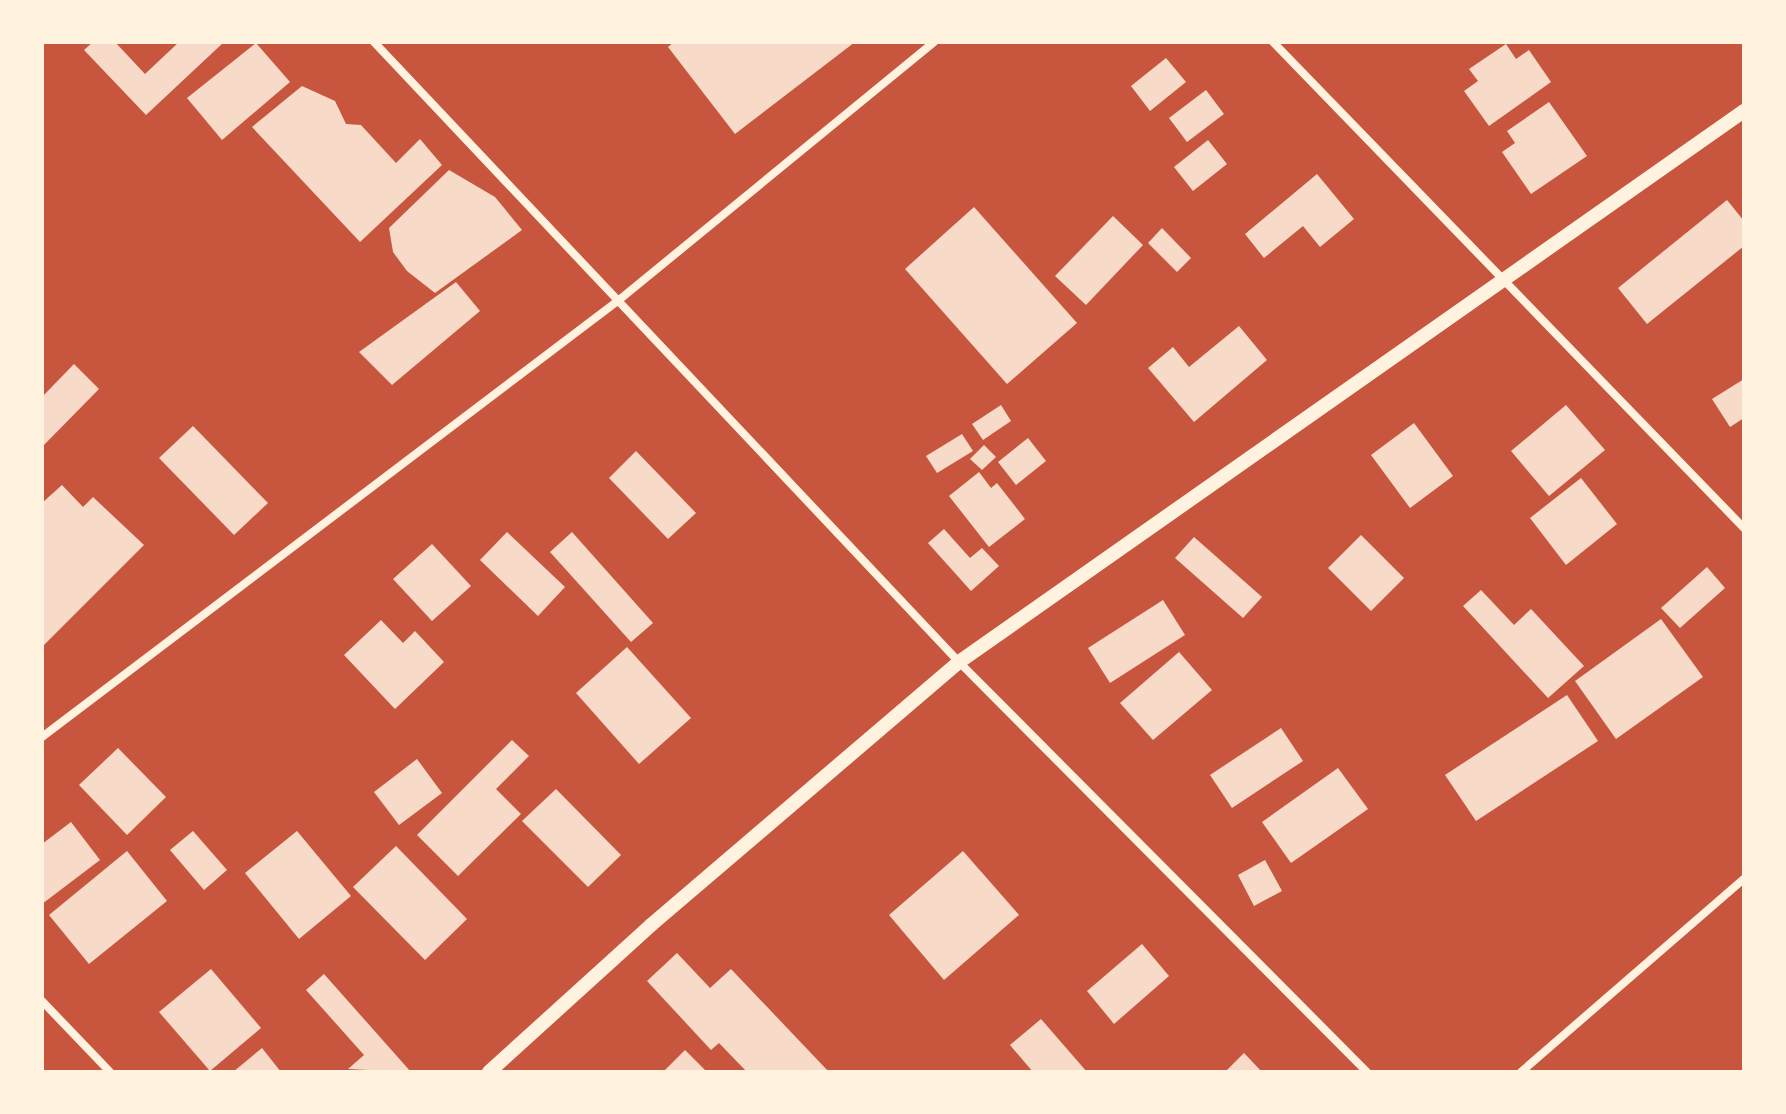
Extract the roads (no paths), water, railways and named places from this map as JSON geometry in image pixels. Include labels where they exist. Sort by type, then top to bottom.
[{"type":"street","points":[[374,42],[959,662],[1367,1072]]},
{"type":"street","points":[[42,737],[619,300],[934,42]]},
{"type":"street","points":[[1273,42],[1503,283],[1744,528]]},
{"type":"street","points":[[489,1072],[651,925],[959,662],[1744,111]]},
{"type":"street","points":[[1521,1072],[1744,879]]},
{"type":"street","points":[[42,1001],[110,1072]]}]
